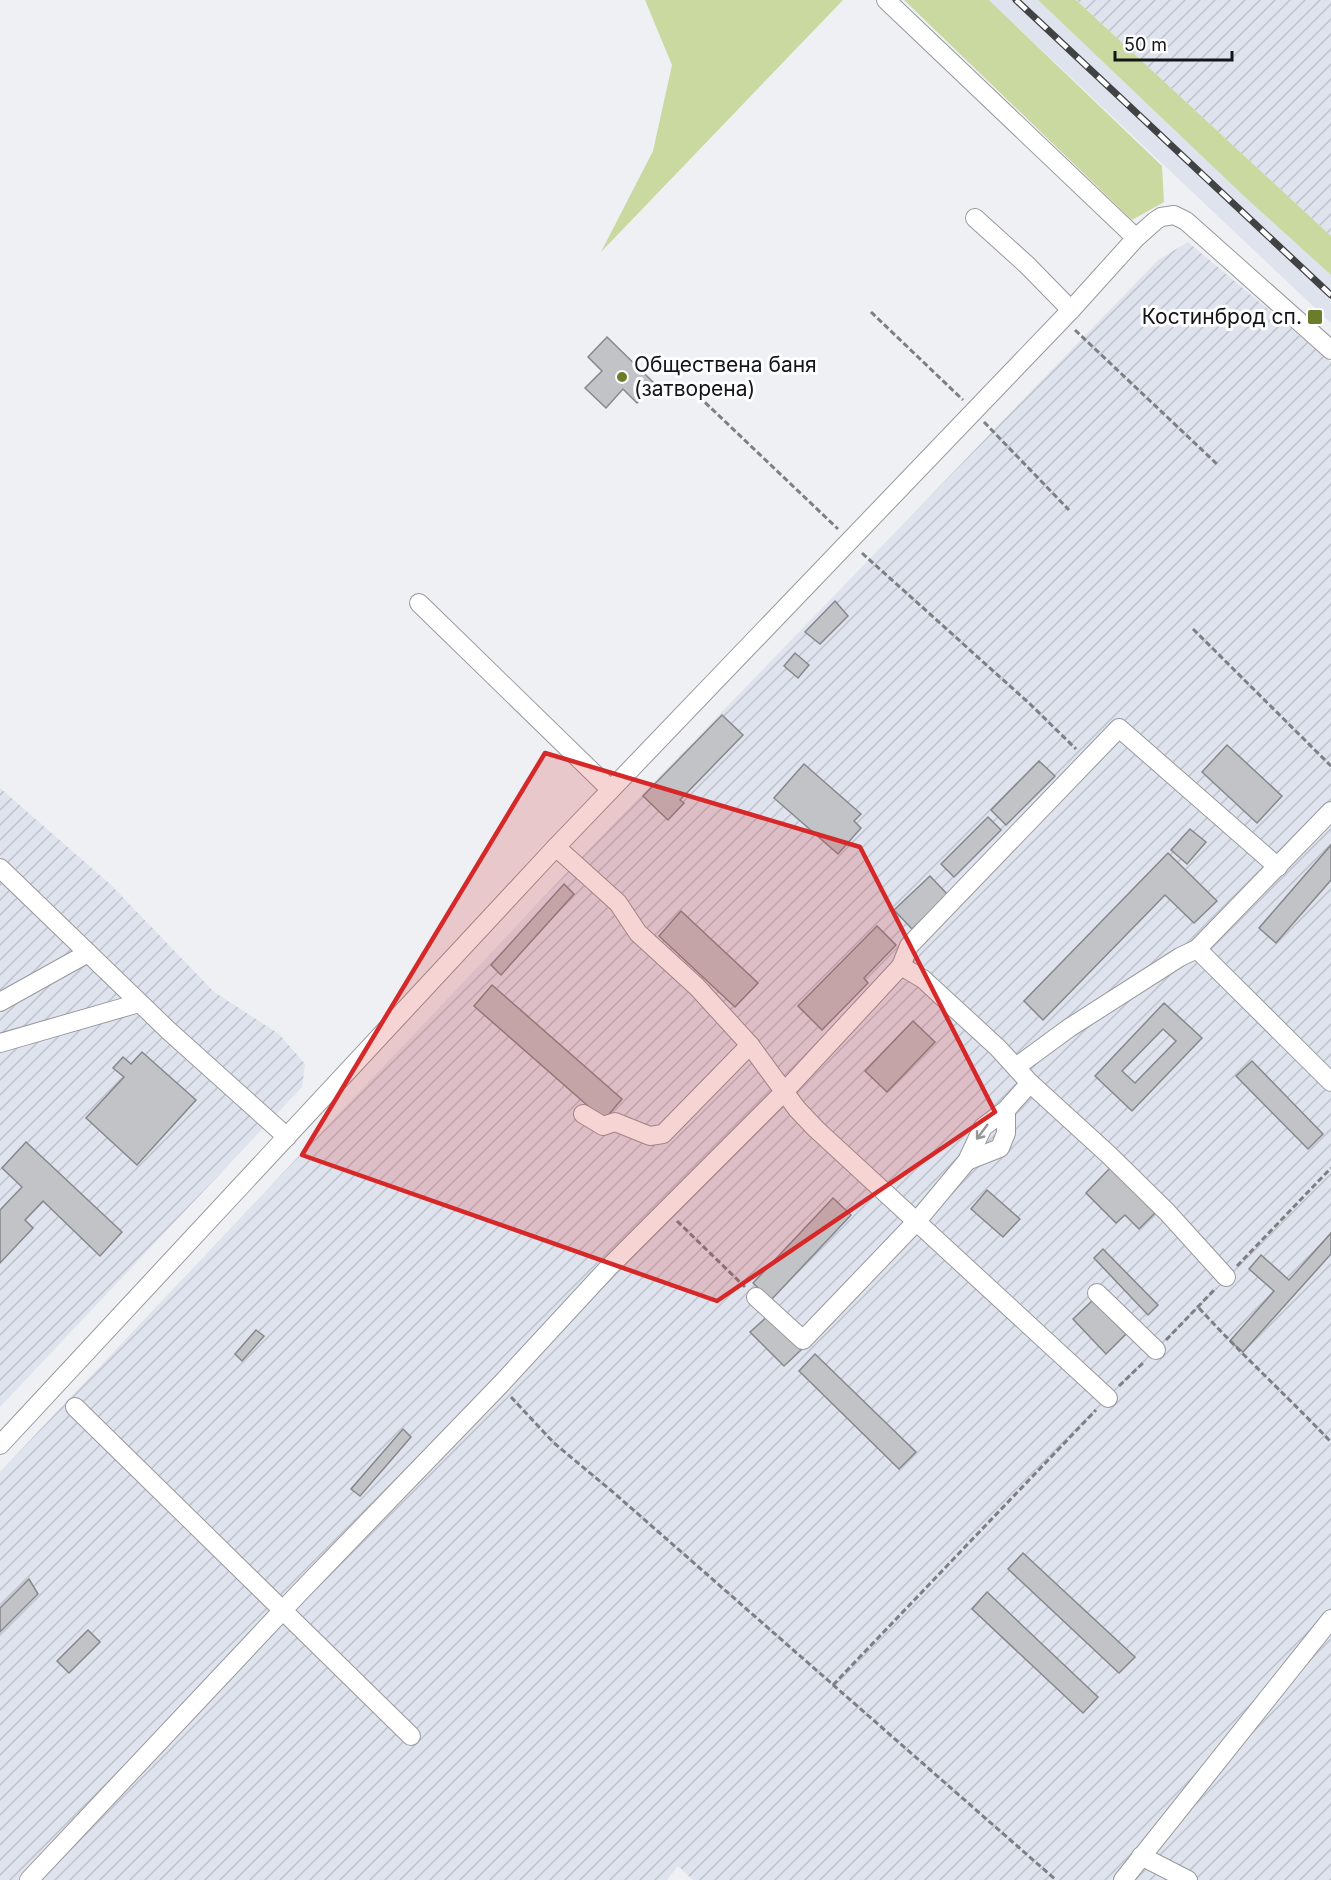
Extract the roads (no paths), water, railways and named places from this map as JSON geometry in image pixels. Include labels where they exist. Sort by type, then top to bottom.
[{"type":"street","points":[[886,0],[1136,238]]},
{"type":"street","points":[[0,1445],[610,789],[1067,314],[1136,238],[1161,217],[1174,215],[1180,217],[1331,350]]},
{"type":"street","points":[[975,218],[1027,265],[1067,314]]},
{"type":"street","points":[[419,603],[610,789]]},
{"type":"street","points":[[30,1880],[664,1209],[785,1090],[901,966],[909,946],[1119,728],[1278,867]]},
{"type":"street","points":[[1016,1067],[1078,1022],[1180,957],[1197,949],[1331,811]]},
{"type":"street","points":[[556,847],[618,903],[638,933],[697,987],[750,1045],[797,1109],[816,1129],[1108,1398]]},
{"type":"street","points":[[0,868],[139,1003],[287,1137]]},
{"type":"street","points":[[1197,949],[1331,1082]]},
{"type":"street","points":[[0,1002],[88,952]]},
{"type":"street","points":[[901,966],[923,979],[1030,1083],[1109,1155],[1159,1204],[1226,1277]]},
{"type":"street","points":[[0,1043],[139,1003]]},
{"type":"street","points":[[583,1114],[603,1126],[615,1122],[650,1136],[663,1134],[750,1045]]},
{"type":"street","points":[[756,1298],[803,1340],[917,1221],[967,1161],[983,1127],[1006,1110],[1030,1083]]},
{"type":"street","points":[[967,1161],[1000,1148],[1006,1133],[1006,1110]]},
{"type":"street","points":[[1097,1293],[1156,1350]]},
{"type":"street","points":[[75,1407],[411,1736]]},
{"type":"street","points":[[1123,1880],[1331,1619]]},
{"type":"street","points":[[1141,1856],[1188,1880]]},
{"type":"railway","points":[[1016,0],[1331,295]]},
{"type":"place","name":"Костинброд сп.","points":[[1315,317]]},
{"type":"place","name":"Обществена баня (затворена)","points":[[622,377]]}]
